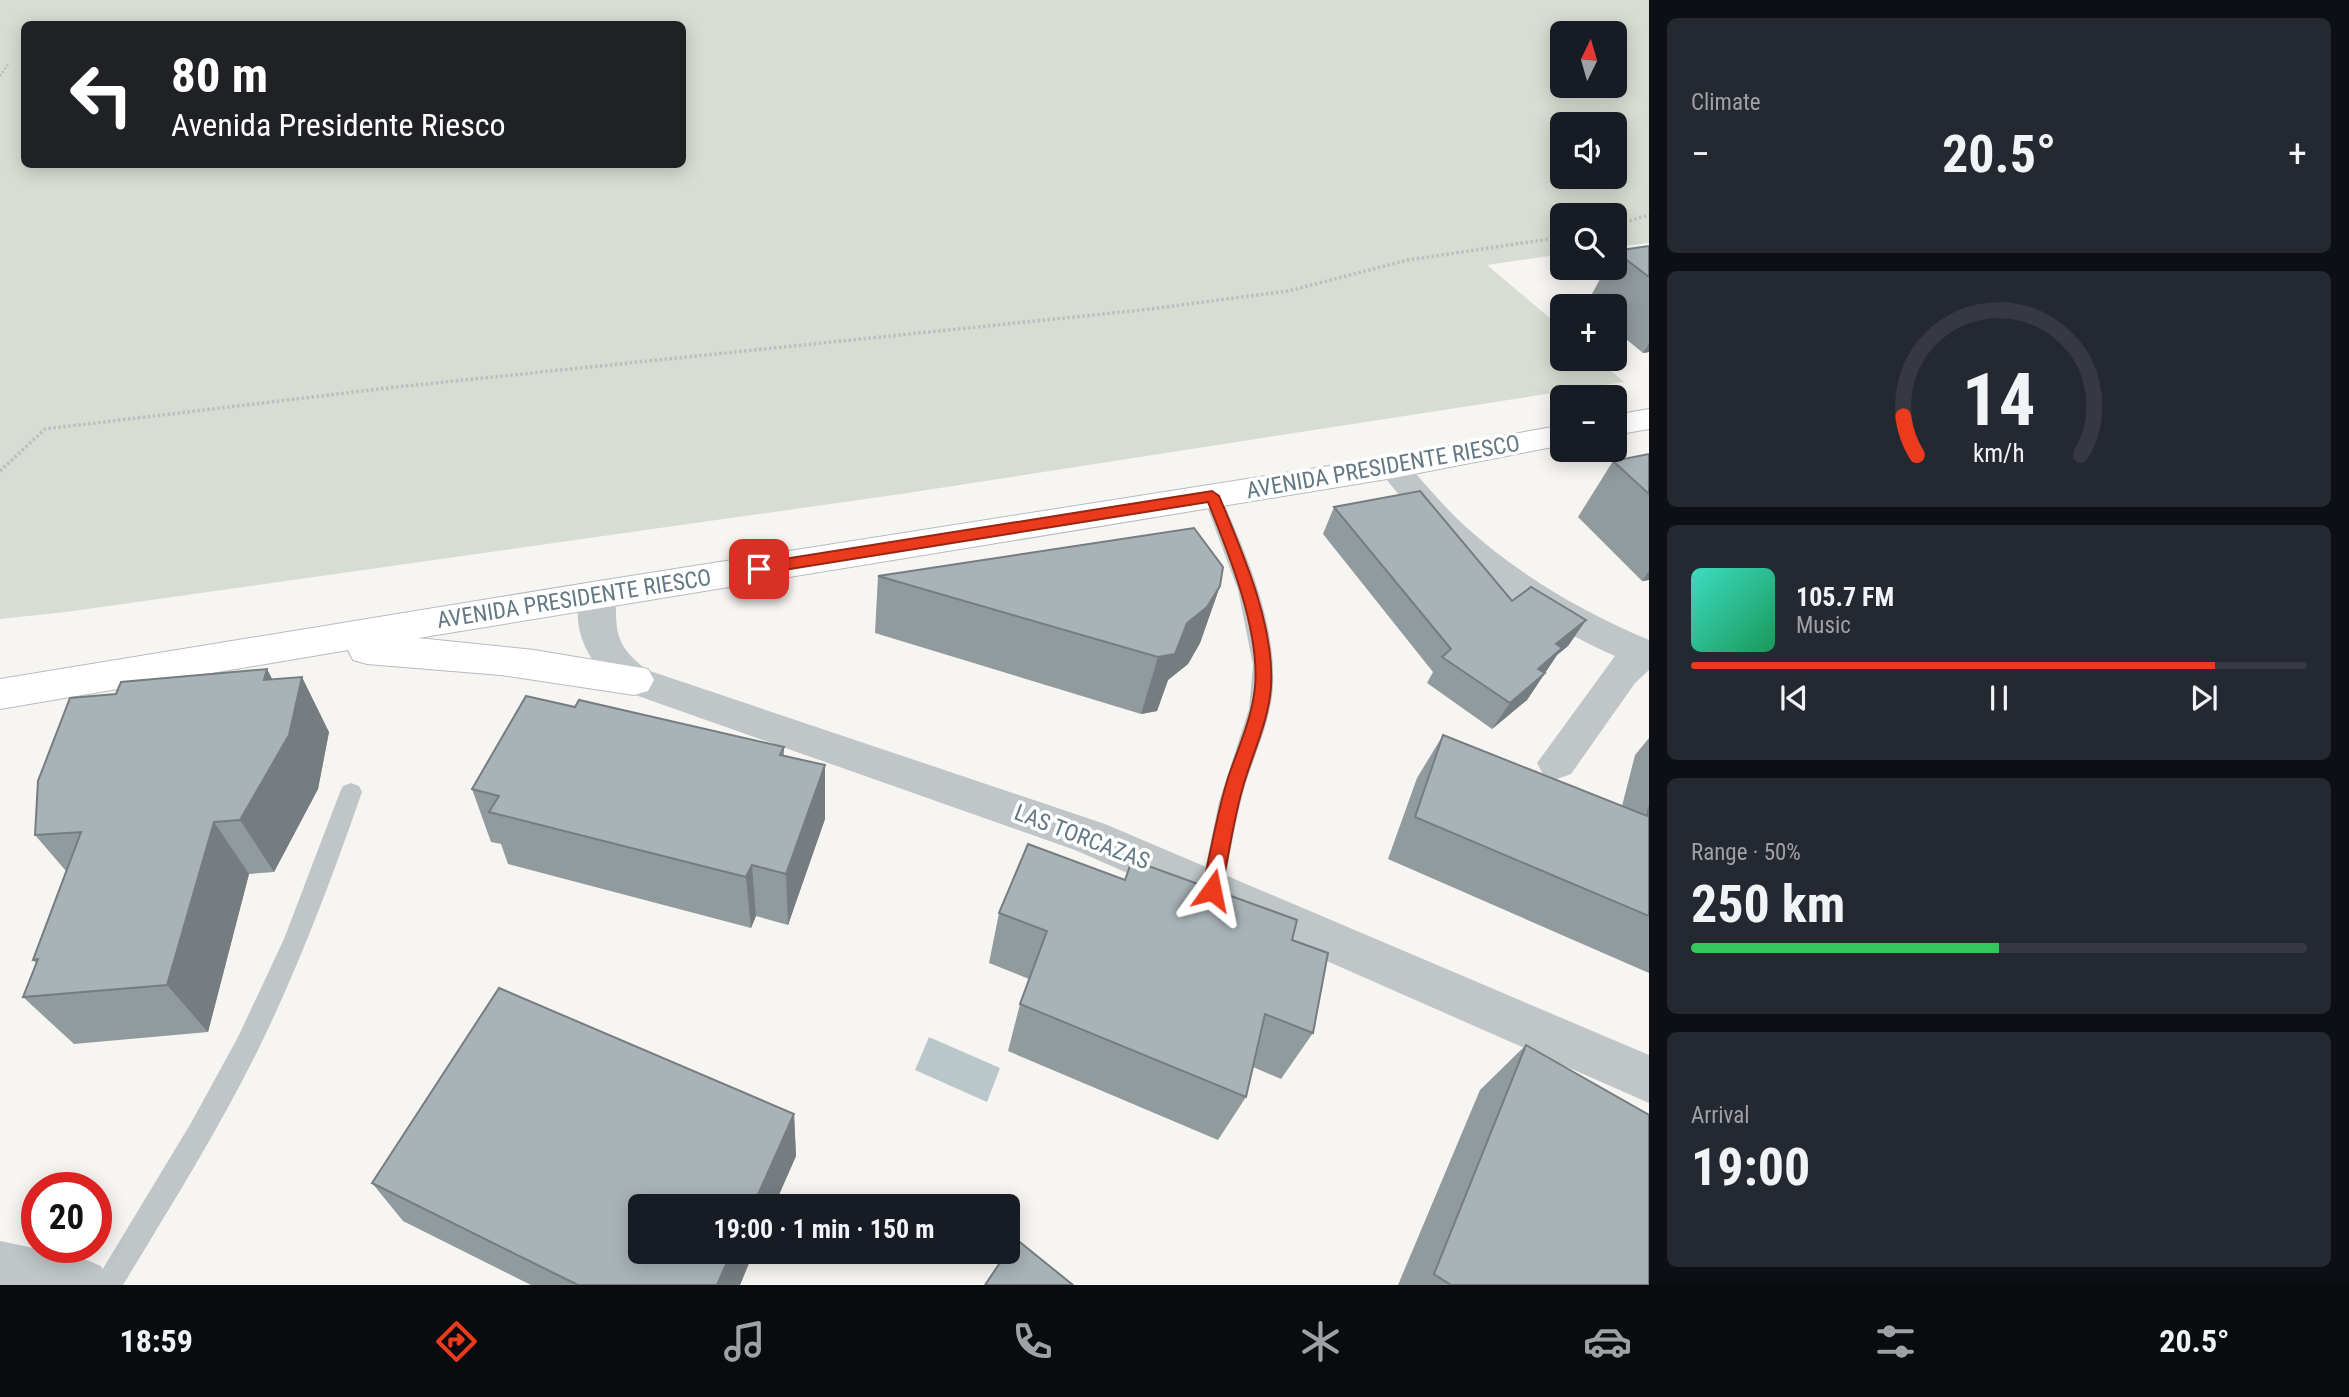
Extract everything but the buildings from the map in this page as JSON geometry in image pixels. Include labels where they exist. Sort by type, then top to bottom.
[{"type":"main road","points":[[1627,423],[1649,419]]},
{"type":"main road","name":"AVENIDA PRESIDENTE RIESCO","points":[[0,694],[599,594],[1393,467],[1550,437]]},
{"type":"main road","points":[[284,648],[458,654],[634,680]]},
{"type":"street","points":[[1393,467],[1452,533],[1509,580],[1594,631],[1646,654],[1622,673],[1557,763]]},
{"type":"street","name":"LAS TORCAZAS","points":[[599,594],[597,618],[602,647],[607,659],[634,680],[1090,837],[1649,1079]]},
{"type":"street","points":[[0,1268],[82,1285]]},
{"type":"lane","points":[[1212,496],[1233,546],[1254,617],[1262,655],[1263,688],[1249,747],[1237,775],[1212,890]]},
{"type":"lane","points":[[107,1285],[173,1179],[241,1055],[320,884],[351,792]]},
{"type":"path","points":[[0,76],[9,64]]},
{"type":"path","points":[[1627,221],[1649,215]]},
{"type":"path","points":[[0,471],[45,429],[396,387],[1288,291],[1408,260],[1550,239]]},
{"type":"shaded area","points":[[0,0],[1649,0],[1649,243],[1627,246],[1627,203],[1550,203],[1550,256],[1487,265],[1550,318],[1550,371],[1611,371],[1624,382],[1605,385],[1550,385],[1550,393],[901,494],[66,612],[0,619]]},
{"type":"shaded area","points":[[929,1037],[1000,1068],[987,1102],[915,1070]]},
{"type":"route","points":[[759,569],[1212,496],[1233,546],[1254,617],[1262,655],[1263,688],[1249,747],[1237,775],[1212,890]]}]
